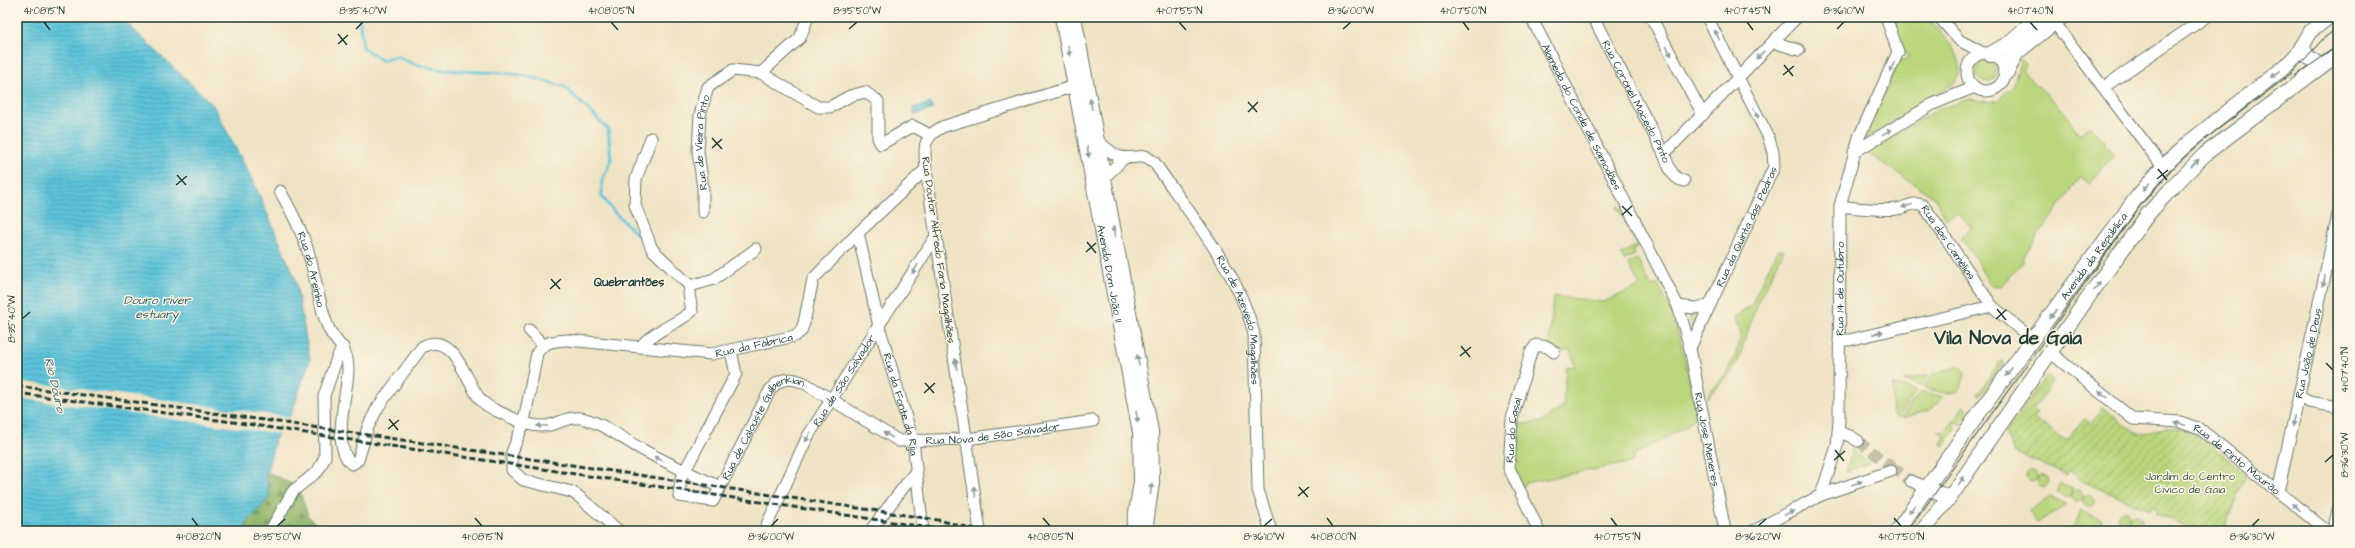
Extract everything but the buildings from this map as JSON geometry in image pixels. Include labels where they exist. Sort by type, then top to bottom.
[{"type":"highway","points":[[1988,53],[2007,46],[2050,18]]},
{"type":"highway","points":[[2006,72],[2016,52],[2050,18]]},
{"type":"main road","name":"Avenida Dom João II","points":[[1062,17],[1098,141],[1151,431],[1152,482],[1140,529]]},
{"type":"main road","name":"Avenida Dom João II","points":[[1074,17],[1081,84],[1140,432],[1140,529]]},
{"type":"main road","name":"Avenida da República","points":[[1897,531],[1926,487],[2137,197],[2163,167],[2188,143],[2287,65],[2302,46],[2311,31],[2329,17]]},
{"type":"main road","points":[[2302,46],[2308,56],[2321,66]]},
{"type":"main road","name":"Avenida da República","points":[[1922,531],[1951,496],[2148,214],[2186,172],[2205,154],[2338,54]]},
{"type":"main road","points":[[2033,340],[2051,353]]},
{"type":"main road","points":[[1926,487],[1940,494],[1951,496]]},
{"type":"street","points":[[808,17],[800,38],[761,73],[818,107],[830,107],[850,96],[865,92],[878,101],[878,138],[881,144],[913,126],[930,135],[942,127],[1081,84]]},
{"type":"street","name":"Alameda do Conde de Samodães","points":[[1530,17],[1678,306],[1690,348]]},
{"type":"street","name":"Rua Coronel Macedo Pinto","points":[[1593,17],[1664,154],[1672,173],[1678,179],[1684,181]]},
{"type":"street","points":[[1651,17],[1702,115]]},
{"type":"street","name":"Rua da Quinta das Pedras","points":[[1690,348],[1708,306],[1771,179],[1774,167],[1773,152],[1768,136],[1707,17]]},
{"type":"street","points":[[1664,154],[1797,17]]},
{"type":"street","name":"Rua 14 de Outubro","points":[[1821,495],[1837,446],[1838,432],[1840,206],[1859,137],[1898,52],[1886,17]]},
{"type":"street","points":[[1939,17],[1959,40],[1968,66],[1968,78],[1975,87],[1986,91],[1998,88],[2005,78],[2006,72],[2002,61],[1959,40]]},
{"type":"street","points":[[2104,87],[2206,17]]},
{"type":"street","points":[[2050,18],[2104,87],[2163,167]]},
{"type":"street","points":[[1773,42],[1799,50]]},
{"type":"street","points":[[1968,66],[1974,58],[1988,53]]},
{"type":"street","name":"Rua de Vieira Pinto","points":[[703,212],[703,188],[698,151],[700,114],[708,87],[733,70],[761,73]]},
{"type":"street","points":[[1854,152],[1933,104],[1975,87]]},
{"type":"street","name":"Rua Doutor Alfredo Faria Magalhães","points":[[930,135],[925,146],[926,169],[980,531]]},
{"type":"street","points":[[651,138],[636,179],[635,206],[652,249],[690,286]]},
{"type":"street","points":[[1098,141],[1114,155],[1123,159],[1104,178]]},
{"type":"street","name":"Rua de Azevedo Magalhães","points":[[1123,159],[1145,156],[1154,162],[1213,248],[1249,313],[1254,334],[1258,490],[1271,531]]},
{"type":"street","name":"Rua da Fábrica","points":[[543,345],[548,342],[567,340],[712,354],[731,352],[795,336],[801,331],[813,279],[858,233],[926,169]]},
{"type":"street","name":"Rua do Areínho","points":[[280,191],[297,220],[308,250],[328,328],[343,347]]},
{"type":"street","name":"Rua das Camélias","points":[[1840,206],[1898,209],[1911,204],[1919,203],[1924,206],[1992,306],[2033,340]]},
{"type":"street","name":"Rua João de Deus","points":[[2278,492],[2300,397],[2338,215]]},
{"type":"street","name":"Rua da Fonte da Rija","points":[[858,233],[879,326],[913,441],[923,531]]},
{"type":"street","name":"Rua de São Salvador","points":[[767,530],[808,436],[936,236]]},
{"type":"street","points":[[690,286],[714,279],[756,249]]},
{"type":"street","points":[[641,346],[647,338],[684,319],[692,311],[689,294],[690,286]]},
{"type":"street","points":[[1678,306],[1694,308],[1708,306]]},
{"type":"street","points":[[1839,340],[1849,340],[1992,306]]},
{"type":"street","points":[[529,330],[543,345],[537,353],[524,422],[510,460],[515,475],[523,480],[572,492],[619,531]]},
{"type":"street","name":"Rua de Calouste Gulbenkian","points":[[343,347],[348,371],[341,420],[346,456],[352,464],[358,460],[368,427],[378,407],[422,347],[428,344],[442,347],[455,356],[479,398],[486,405],[524,422],[539,426],[549,426],[571,418],[587,419],[664,462],[720,487]]},
{"type":"street","name":"Rua do Casal","points":[[1539,531],[1509,468],[1512,419],[1531,352],[1536,345],[1548,347],[1554,352]]},
{"type":"street","points":[[270,531],[298,485],[318,471],[325,457],[324,396],[337,358],[343,347]]},
{"type":"street","name":"Rua José Meneres","points":[[1690,348],[1725,531]]},
{"type":"street","points":[[685,472],[736,374],[731,352]]},
{"type":"street","name":"Rua de Pinto Mourão","points":[[2051,353],[2133,418],[2180,422],[2200,429],[2327,531]]},
{"type":"street","name":"Rua de Calouste Gulbenkian","points":[[685,472],[681,478],[679,496],[714,501],[775,383],[782,379],[797,379],[832,399]]},
{"type":"street","points":[[2300,397],[2309,402],[2338,407]]},
{"type":"street","name":"Rua Nova de São Salvador","points":[[832,399],[899,441],[967,439],[1093,421]]},
{"type":"street","points":[[1838,432],[1850,436],[1858,441]]},
{"type":"street","points":[[870,531],[916,471]]},
{"type":"street","points":[[1754,531],[1821,495],[1891,471]]},
{"type":"street","points":[[1911,481],[1926,487]]},
{"type":"street","points":[[2333,531],[2338,510]]},
{"type":"green space","points":[[1890,17],[1927,17],[1947,39],[1958,57],[1960,66],[1958,75],[1953,84],[1866,139],[1863,138],[1899,61],[1909,58],[1898,40]]},
{"type":"green space","points":[[2021,59],[2026,64],[2022,71],[2062,109],[2079,134],[2090,126],[2106,142],[2104,144],[2114,155],[2090,183],[2081,176],[2022,258],[2024,260],[2001,286],[1990,285],[1971,251],[1960,238],[1971,227],[1958,212],[1946,219],[1935,198],[1867,153],[1936,110],[1970,99],[1989,102],[1998,100],[2013,86]]},
{"type":"green space","points":[[1986,62],[1993,65],[1996,72],[1993,79],[1986,82],[1979,79],[1976,72],[1979,65]]},
{"type":"green space","points":[[1619,206],[1640,246],[1633,250],[1635,255],[1624,260],[1621,254],[1637,245],[1617,207]]},
{"type":"green space","points":[[1777,250],[1784,250],[1756,306],[1738,362],[1728,376],[1707,398],[1710,392],[1726,374],[1735,356],[1741,334],[1734,318],[1751,306]]},
{"type":"green space","points":[[1637,259],[1651,286],[1658,284],[1672,315],[1682,348],[1696,415],[1685,427],[1634,455],[1633,462],[1525,483],[1522,488],[1511,468],[1514,425],[1541,422],[1563,407],[1566,368],[1575,366],[1570,350],[1558,353],[1549,344],[1553,296],[1603,302],[1640,286],[1628,264]]},
{"type":"green space","points":[[1702,312],[1693,331],[1689,313]]},
{"type":"green space","points":[[2001,360],[2004,362],[1981,395],[1977,395]]},
{"type":"green space","points":[[1959,366],[1965,372],[1962,385],[1958,391],[1943,393],[1923,387],[1933,374]]},
{"type":"green space","points":[[1929,375],[1920,386],[1904,381]]},
{"type":"green space","name":"Jardim do Centro Cívico de Gaia","points":[[2046,376],[2053,381],[2033,410],[2038,413],[2034,419],[2067,441],[2084,419],[2090,424],[2103,408],[2123,424],[2140,434],[2164,428],[2176,428],[2198,436],[2218,450],[2246,474],[2223,531],[2197,531],[2155,513],[2157,509],[2151,506],[2149,510],[2077,479],[2077,474],[2069,470],[2067,475],[2014,452],[2005,433]]},
{"type":"green space","points":[[1893,385],[1916,391],[1897,418],[1892,412]]},
{"type":"green space","points":[[1920,391],[1943,397],[1931,410],[1901,418]]},
{"type":"green space","points":[[1964,406],[1968,413],[1960,425],[1955,421],[1953,424],[1956,429],[1944,446],[1941,444],[1945,437],[1938,430],[1944,432]]},
{"type":"green space","points":[[1852,450],[1869,463],[1846,472]]},
{"type":"green space","points":[[2032,470],[2036,472],[2038,476],[2036,480],[2032,482],[2028,480],[2026,476],[2028,472]]},
{"type":"green space","points":[[265,471],[298,487],[308,516],[318,527],[342,528],[344,531],[239,531]]},
{"type":"green space","points":[[2043,475],[2047,477],[2049,481],[2047,485],[2043,487],[2039,485],[2037,481],[2039,477]]},
{"type":"green space","points":[[2061,483],[2073,488],[2069,498],[2057,493]]},
{"type":"green space","points":[[2077,490],[2081,492],[2083,496],[2081,500],[2077,502],[2073,500],[2071,496],[2073,492]]},
{"type":"green space","points":[[2089,495],[2093,497],[2095,501],[2093,505],[2089,507],[2085,505],[2083,501],[2085,497]]},
{"type":"green space","points":[[2050,497],[2066,504],[2037,523],[2029,511]]},
{"type":"green space","points":[[2122,510],[2126,510],[2130,516],[2126,522],[2122,522],[2118,518],[2118,514]]},
{"type":"green space","points":[[2081,511],[2103,520],[2098,531],[2072,531]]},
{"type":"green space","points":[[2136,515],[2140,517],[2142,521],[2140,525],[2136,527],[2132,525],[2130,521],[2132,517]]},
{"type":"water","name":"Douro river estuary","points":[[17,17],[120,17],[213,105],[255,185],[295,278],[310,360],[292,412],[275,439],[266,475],[270,497],[245,525],[246,531],[17,531]],"holes":[[[254,412],[260,416],[262,422],[258,428],[252,429],[246,426],[244,420],[248,414]]]},
{"type":"water","points":[[931,103],[933,109],[915,115],[913,108]]},
{"type":"pier","points":[[17,381],[291,418],[281,434],[17,398]],"holes":[[[254,414],[258,417],[259,422],[257,426],[252,427],[248,425],[247,420],[249,416]]]},
{"type":"waterway","points":[[359,17],[363,48],[382,60],[397,56],[424,67],[454,71],[514,74],[565,87],[608,129],[611,160],[602,181],[602,197],[615,213],[642,239]]},
{"type":"tunnel","points":[[1858,441],[1896,470]]},
{"type":"tunnel","points":[[1891,471],[1896,470],[1911,481]]},
{"type":"tram line","points":[[1908,531],[2140,206],[2178,163],[2204,140],[2293,72],[2323,39],[2338,27]]},
{"type":"tram line","points":[[2295,76],[2338,46]]},
{"type":"railway","points":[[17,386],[363,434],[708,485],[938,520],[983,531]]},
{"type":"railway","points":[[17,393],[240,423],[951,531]]},
{"type":"district","name":"Quebrantões","points":[[629,282]]},
{"type":"district","name":"Vila Nova de Gaia","points":[[2008,337]]},
{"type":"water label","name":"Rio Douro","points":[[55,385]]}]
